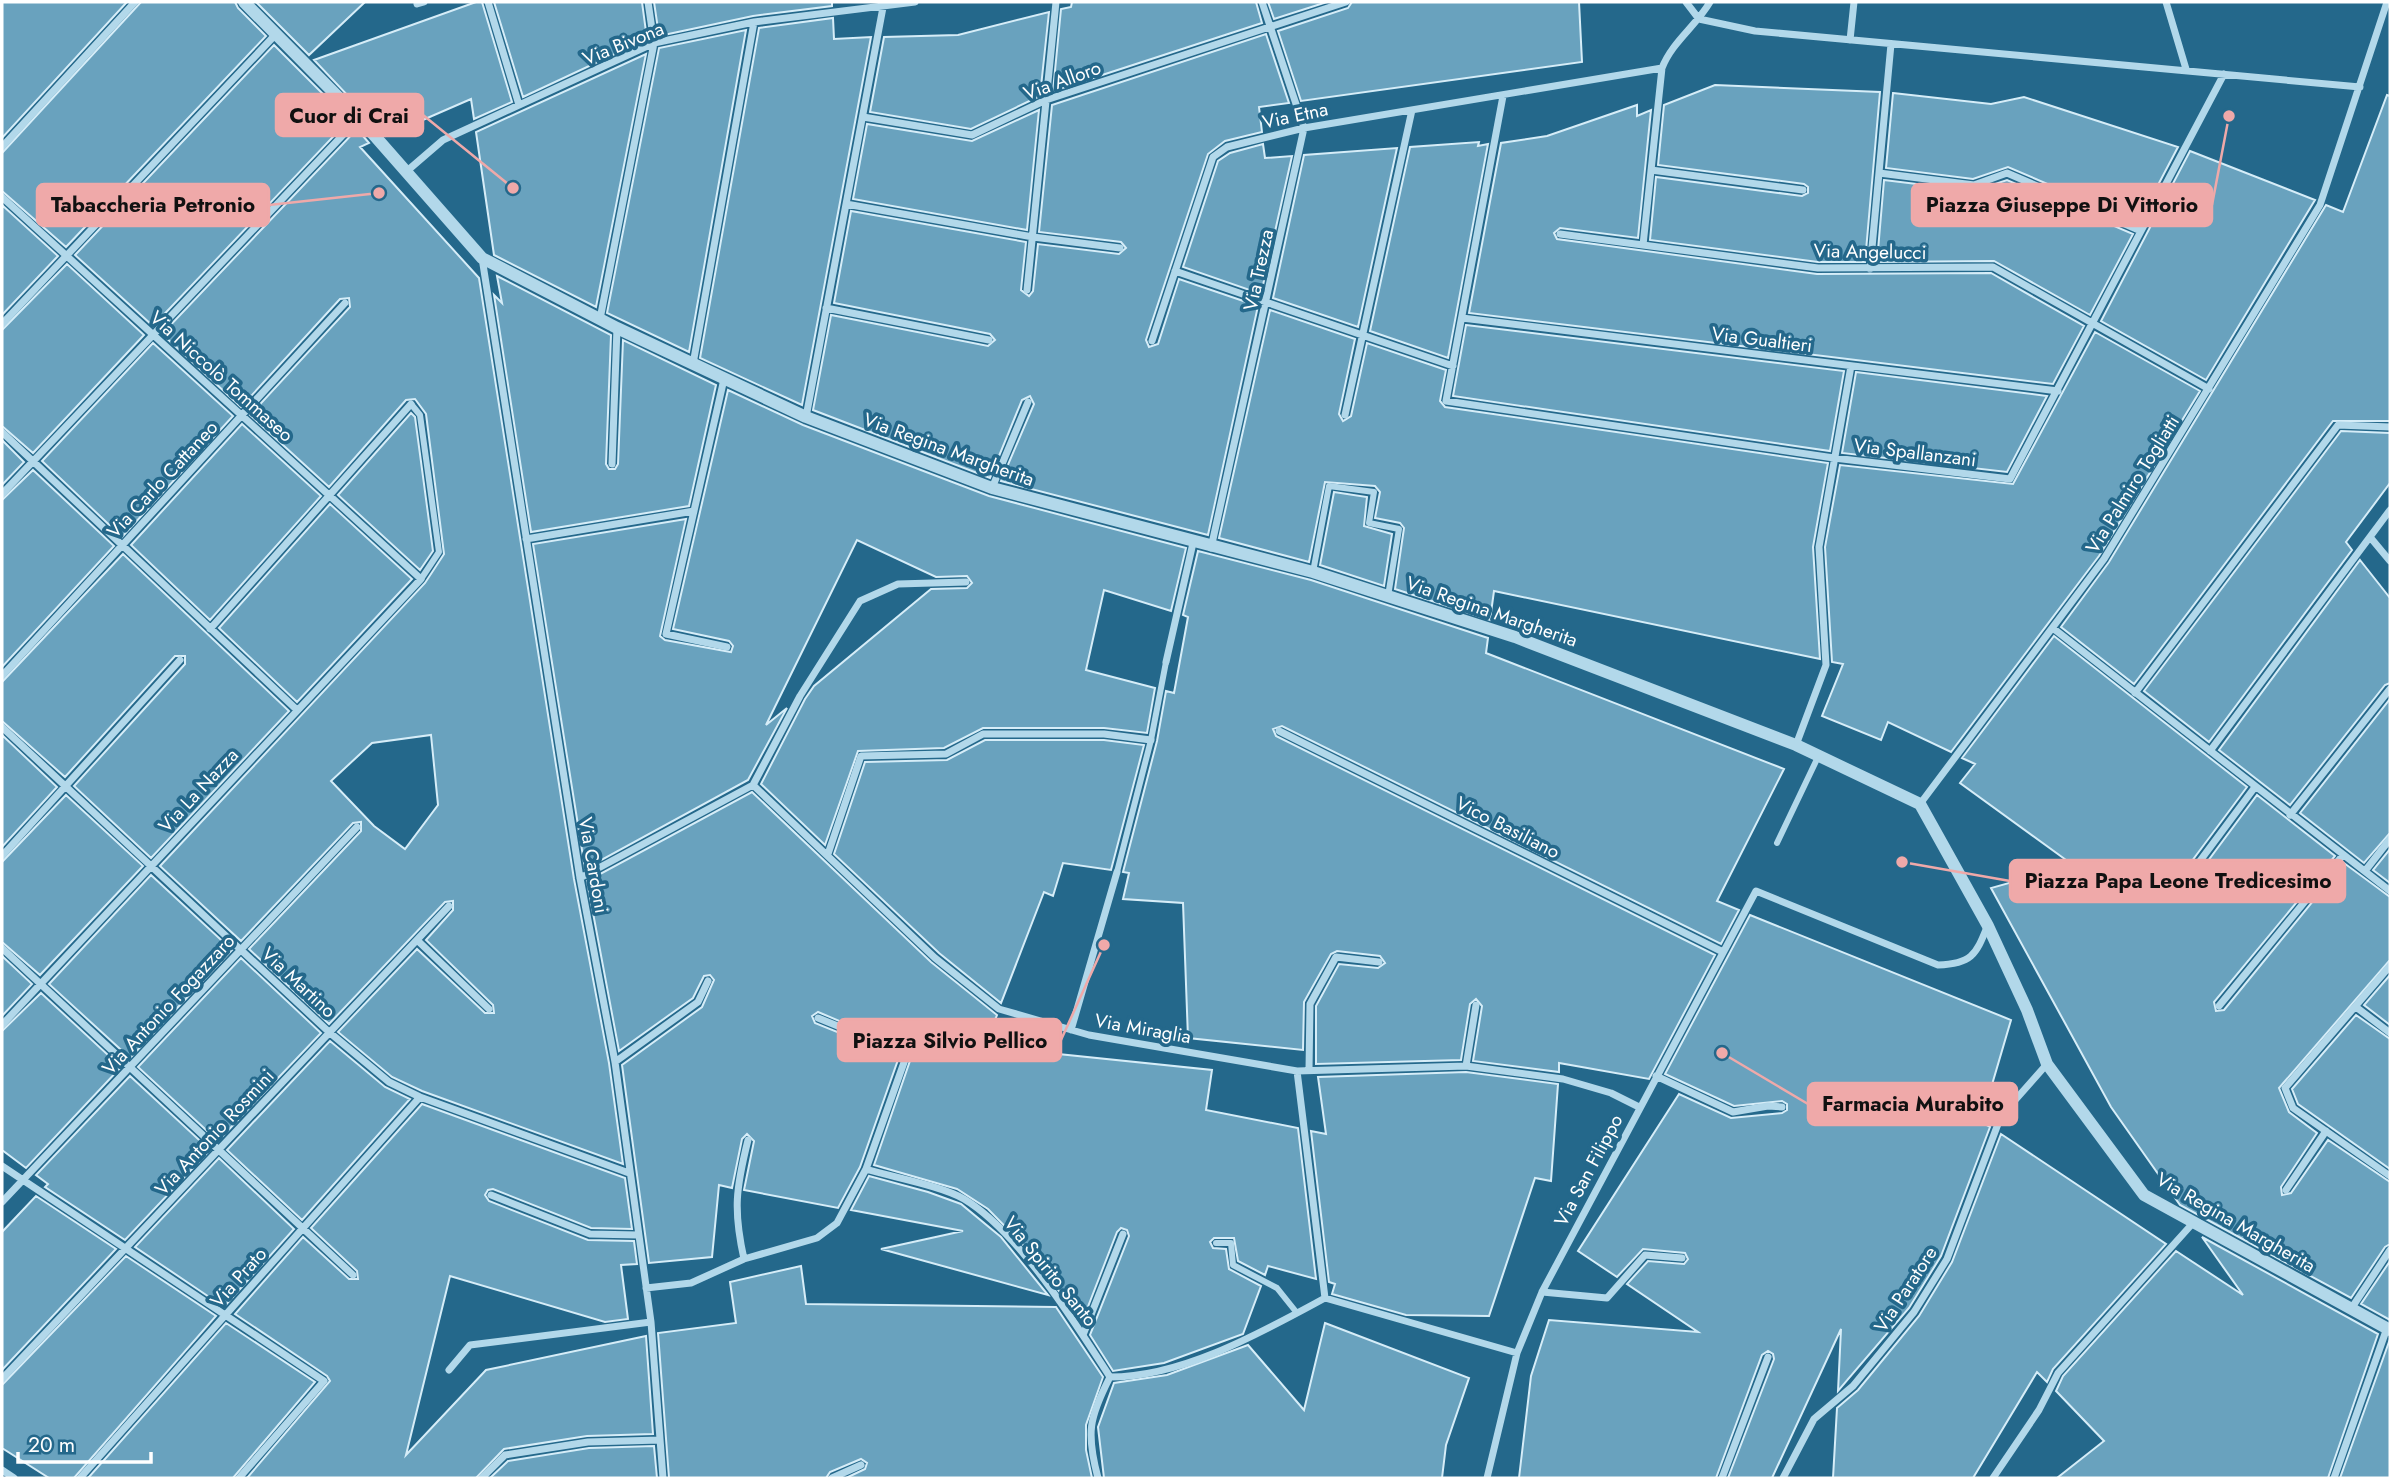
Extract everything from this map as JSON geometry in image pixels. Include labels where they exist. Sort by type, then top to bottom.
[{"type":"street","name":"Via Regina Margherita","points":[[244,2],[359,118],[482,258],[617,328],[806,417],[992,488],[1211,548],[1312,572],[1515,637],[1797,745],[1920,804],[1988,926],[2027,1010],[2047,1064],[2144,1195],[2389,1329]]},
{"type":"street","points":[[488,2],[519,105]]},
{"type":"street","points":[[600,319],[654,43],[648,2]]},
{"type":"street","name":"Via Bivona","points":[[407,171],[443,140],[654,43],[754,22],[915,2]]},
{"type":"street","points":[[1027,290],[1056,2]]},
{"type":"street","points":[[1262,2],[1304,128]]},
{"type":"street","name":"Via Alloro","points":[[863,117],[972,135],[1046,100],[1346,2]]},
{"type":"street","points":[[1686,2],[1699,19],[1755,31],[2360,87]]},
{"type":"street","points":[[1643,245],[1662,68],[1668,52],[1699,19],[1710,2]]},
{"type":"street","points":[[1850,40],[1854,2]]},
{"type":"street","points":[[2166,2],[2186,69]]},
{"type":"street","name":"Via Palmiro Togliatti","points":[[1920,804],[2105,559],[2320,205],[2388,2]]},
{"type":"street","points":[[2,147],[134,3]]},
{"type":"street","points":[[806,417],[884,4]]},
{"type":"street","points":[[693,364],[754,22]]},
{"type":"street","points":[[2,324],[277,33]]},
{"type":"street","points":[[1870,269],[1891,44]]},
{"type":"street","name":"Via Etna","points":[[1152,341],[1213,157],[1227,147],[1304,128],[1662,68]]},
{"type":"street","name":"Via Spallanzani","points":[[1453,366],[1446,401],[1834,458],[2010,479],[2224,74]]},
{"type":"street","points":[[1175,271],[1453,366],[1503,96]]},
{"type":"street","points":[[1345,415],[1412,110]]},
{"type":"street","points":[[2,494],[151,334],[359,118]]},
{"type":"street","name":"Via Trezza","points":[[1211,548],[1304,128]]},
{"type":"street","points":[[1651,170],[1803,190]]},
{"type":"street","points":[[1879,173],[1973,185],[2007,173],[2141,231]]},
{"type":"street","name":"Via Niccolò Tommaseo","points":[[2,197],[421,579]]},
{"type":"street","points":[[846,204],[1033,237],[1120,248]]},
{"type":"street","name":"Via Angelucci","points":[[1560,234],[1818,268],[1993,267],[2095,322],[2209,389]]},
{"type":"street","name":"Via Cardoni","points":[[482,258],[580,878],[615,1062],[651,1322],[663,1478]]},
{"type":"street","name":"Via Carlo Cattaneo","points":[[2,676],[345,303]]},
{"type":"street","points":[[826,308],[989,340]]},
{"type":"street","name":"Via Gualtieri","points":[[1462,318],[2058,391]]},
{"type":"street","points":[[612,464],[617,328]]},
{"type":"street","points":[[1797,745],[1826,665],[1819,547],[1851,366]]},
{"type":"street","points":[[724,379],[666,634],[727,647]]},
{"type":"street","points":[[992,488],[1028,402]]},
{"type":"street","points":[[210,629],[411,404],[420,415],[439,552],[421,579]]},
{"type":"street","points":[[2136,693],[2338,425],[2390,427]]},
{"type":"street","points":[[2,432],[296,709]]},
{"type":"street","points":[[1312,572],[1329,486],[1374,492],[1369,523],[1399,529],[1388,596]]},
{"type":"street","points":[[2210,751],[2390,510]]},
{"type":"street","points":[[526,539],[694,511]]},
{"type":"street","points":[[2370,537],[2390,561]]},
{"type":"street","points":[[1071,1030],[1117,872],[1151,740],[1193,543]]},
{"type":"street","name":"Via La Nazza","points":[[2,1025],[149,865],[421,579]]},
{"type":"street","points":[[580,878],[753,785],[800,695],[860,601],[898,584],[966,582]]},
{"type":"street","points":[[2054,629],[2390,891]]},
{"type":"street","points":[[2,856],[180,660]]},
{"type":"street","points":[[2290,815],[2390,689]]},
{"type":"street","name":"Via Martino","points":[[2,727],[329,1032],[389,1082],[420,1097],[629,1173]]},
{"type":"street","name":"Vico Basiliano","points":[[1279,731],[1723,952]]},
{"type":"street","points":[[828,854],[861,756],[946,754],[983,734],[1104,734],[1151,740]]},
{"type":"street","points":[[1777,843],[1819,755]]},
{"type":"street","name":"Via Miraglia","points":[[753,785],[935,958],[999,1009],[1071,1030],[1297,1071],[1466,1066],[1563,1079],[1611,1093],[1639,1107]]},
{"type":"street","points":[[2185,881],[2255,788]]},
{"type":"street","name":"Via Antonio Fogazzaro","points":[[2,1202],[357,827]]},
{"type":"street","points":[[2365,871],[2390,839]]},
{"type":"street","points":[[2219,1006],[2343,855]]},
{"type":"street","name":"Via San Filippo","points":[[1487,1478],[1517,1353],[1542,1292],[1756,891],[1938,965],[1957,965],[1977,953],[1988,926]]},
{"type":"street","name":"Via Antonio Rosmini","points":[[2,1379],[449,906]]},
{"type":"street","points":[[417,940],[489,1009]]},
{"type":"street","points":[[2,948],[353,1275]]},
{"type":"street","points":[[1309,1070],[1310,1004],[1336,957],[1379,962]]},
{"type":"street","points":[[2390,966],[2285,1088],[2293,1108],[2390,1176]]},
{"type":"street","points":[[615,1062],[698,1002],[708,981]]},
{"type":"street","points":[[1466,1066],[1476,1005]]},
{"type":"street","points":[[2356,1007],[2390,1033]]},
{"type":"street","points":[[646,1288],[691,1283],[744,1259],[817,1238],[837,1223],[866,1169],[907,1054],[818,1018]]},
{"type":"street","name":"Via Paratore","points":[[1783,1478],[1814,1419],[1853,1386],[1914,1312],[1947,1259],[2001,1116],[2047,1064]]},
{"type":"street","points":[[1297,1071],[1325,1298]]},
{"type":"street","points":[[1656,1076],[1733,1112],[1782,1107]]},
{"type":"street","name":"Via Prato","points":[[80,1478],[420,1097]]},
{"type":"street","points":[[2286,1190],[2326,1131]]},
{"type":"street","points":[[744,1259],[736,1224],[736,1188],[748,1140]]},
{"type":"street","points":[[2,1166],[324,1381],[239,1478]]},
{"type":"street","name":"Via Spirito Santo","points":[[866,1169],[962,1198],[999,1227],[1083,1335],[1110,1377]]},
{"type":"street","points":[[491,1195],[590,1234],[638,1235]]},
{"type":"street","points":[[1993,1478],[2039,1410],[2058,1373],[2193,1223]]},
{"type":"street","points":[[1083,1335],[1123,1234]]},
{"type":"street","points":[[1216,1242],[1231,1243],[1233,1265],[1277,1288],[1297,1313]]},
{"type":"street","points":[[2351,1309],[2390,1250]]},
{"type":"street","points":[[1542,1292],[1607,1298],[1644,1255],[1682,1258]]},
{"type":"street","points":[[1098,1478],[1090,1447],[1093,1411],[1110,1377],[1141,1377],[1180,1365],[1325,1298],[1517,1353]]},
{"type":"street","points":[[449,1370],[470,1345],[651,1322]]},
{"type":"street","points":[[2334,1478],[2389,1329]]},
{"type":"street","points":[[1723,1478],[1768,1357]]},
{"type":"street","points":[[482,1478],[505,1455],[588,1442],[660,1440]]},
{"type":"street","points":[[832,1478],[861,1465]]},
{"type":"street","points":[[2,1470],[14,1478]]},
{"type":"building","points":[[2,2],[127,2],[2,138]]},
{"type":"building","points":[[141,2],[235,2],[266,36],[66,247],[2,191],[2,153]]},
{"type":"building","points":[[256,2],[365,2],[309,55]]},
{"type":"building","points":[[482,2],[512,102],[474,119],[471,99],[386,136],[314,60]]},
{"type":"building","points":[[494,2],[642,2],[647,39],[523,97]]},
{"type":"building","points":[[654,2],[832,2],[832,6],[753,16],[659,36]]},
{"type":"building","points":[[1072,2],[1256,2],[1262,23],[1053,91],[1061,9],[1071,7]]},
{"type":"building","points":[[1268,2],[1327,2],[1274,19]]},
{"type":"building","points":[[1352,2],[1579,2],[1582,62],[1301,101],[1278,31],[1348,8]]},
{"type":"building","points":[[1049,12],[1040,96],[971,129],[870,112],[884,37],[958,35]]},
{"type":"building","points":[[833,18],[834,39],[871,37],[802,405],[700,358],[759,28]]},
{"type":"building","points":[[746,30],[689,352],[607,313],[659,48]]},
{"type":"building","points":[[1266,34],[1289,103],[1259,107],[1262,132],[1225,141],[1208,154],[1146,340],[1149,347],[1158,344],[1179,279],[1258,306],[1208,535],[1001,481],[1034,404],[1030,396],[1022,400],[990,478],[813,410],[831,315],[988,346],[995,340],[990,334],[834,303],[851,211],[1026,242],[1021,290],[1029,296],[1033,291],[1038,244],[1119,254],[1126,248],[1121,242],[1039,232],[1052,105]]},
{"type":"building","points":[[274,45],[349,120],[153,326],[75,255]]},
{"type":"building","points":[[646,54],[596,307],[494,255],[476,132]]},
{"type":"building","points":[[1715,85],[1880,92],[1865,262],[1818,262],[1650,240],[1656,177],[1802,196],[1808,193],[1808,187],[1804,184],[1658,165],[1664,105]]},
{"type":"building","points":[[1893,93],[1991,104],[2024,97],[2178,147],[2138,223],[2008,167],[1973,179],[1886,168]]},
{"type":"building","points":[[2387,95],[2390,96],[2390,421],[2333,421],[2134,684],[2061,627],[2109,562],[2326,205],[2343,212]]},
{"type":"building","points":[[1637,105],[1637,116],[1651,110],[1638,238],[1560,228],[1554,233],[1557,239],[1817,274],[1991,273],[2084,326],[2053,384],[1469,313],[1501,143],[1547,136]]},
{"type":"building","points":[[1039,110],[1027,230],[853,199],[867,124],[972,141]]},
{"type":"building","points":[[357,129],[369,143],[360,147],[479,278],[574,879],[609,1063],[623,1164],[422,1091],[392,1077],[338,1032],[417,949],[485,1013],[494,1013],[493,1005],[426,940],[453,910],[453,901],[445,902],[329,1024],[249,949],[361,831],[361,822],[353,823],[241,941],[160,866],[425,583],[444,554],[426,414],[415,399],[406,400],[329,487],[250,415],[350,307],[349,298],[340,299],[241,407],[162,334]],"holes":[[[431,735],[438,805],[405,849],[374,826],[331,781],[372,743]]]},
{"type":"building","points":[[1479,142],[1478,146],[1488,144],[1448,358],[1370,331],[1410,147]]},
{"type":"building","points":[[1263,144],[1265,158],[1292,156],[1261,294],[1183,267],[1218,161],[1230,153]]},
{"type":"building","points":[[1397,148],[1358,327],[1273,298],[1304,155]]},
{"type":"building","points":[[2190,151],[2315,200],[2206,380],[2101,321]]},
{"type":"building","points":[[1884,180],[1974,191],[2007,180],[2133,234],[2090,315],[1994,261],[1877,262]]},
{"type":"building","points":[[2,205],[58,256],[2,315]]},
{"type":"building","points":[[67,264],[144,335],[33,453],[2,426],[2,330]]},
{"type":"building","points":[[497,276],[611,335],[606,464],[609,469],[615,469],[618,464],[623,340],[716,385],[689,506],[531,532],[494,295],[502,303]]},
{"type":"building","points":[[1270,310],[1355,339],[1339,414],[1343,421],[1351,416],[1367,343],[1446,370],[1440,401],[1445,407],[1828,463],[1813,547],[1820,659],[1494,591],[1490,620],[1395,589],[1404,528],[1400,523],[1375,518],[1380,492],[1375,486],[1325,482],[1309,562],[1219,538]]},
{"type":"building","points":[[1466,325],[1844,371],[1830,451],[1453,396]]},
{"type":"building","points":[[2095,332],[2200,391],[2099,556],[1951,752],[1888,722],[1881,740],[1822,716],[1843,664],[1832,662],[1825,547],[1840,465],[2013,484]]},
{"type":"building","points":[[153,343],[233,416],[122,537],[42,461]]},
{"type":"building","points":[[1856,372],[2047,396],[2007,472],[1842,453]]},
{"type":"building","points":[[728,390],[803,425],[989,496],[1186,548],[1171,611],[1104,590],[1086,670],[1155,688],[1147,733],[1104,728],[983,728],[944,748],[858,751],[825,845],[761,784],[805,699],[814,686],[931,589],[967,588],[972,583],[967,576],[936,577],[857,540],[766,725],[787,708],[748,780],[585,869],[533,544],[686,519],[660,636],[665,640],[731,652],[733,646],[729,641],[673,629]]},
{"type":"building","points":[[411,413],[415,417],[433,551],[420,570],[338,495]]},
{"type":"building","points":[[242,424],[321,496],[210,620],[131,545]]},
{"type":"building","points":[[2341,431],[2390,433],[2390,483],[2346,542],[2352,550],[2209,742],[2144,691]]},
{"type":"building","points":[[2,440],[24,462],[2,485]]},
{"type":"building","points":[[33,470],[114,546],[2,667],[2,500]]},
{"type":"building","points":[[1334,492],[1367,497],[1364,526],[1392,534],[1384,586],[1320,565]]},
{"type":"building","points":[[330,504],[412,579],[297,702],[219,628]]},
{"type":"building","points":[[1198,551],[1311,580],[1488,638],[1486,653],[1784,769],[1717,901],[1739,910],[1721,944],[1282,726],[1273,729],[1276,736],[1715,955],[1649,1079],[1559,1063],[1559,1072],[1473,1061],[1482,1006],[1476,999],[1470,1004],[1461,1060],[1316,1064],[1316,1006],[1339,964],[1378,968],[1385,963],[1380,956],[1337,951],[1331,954],[1304,1002],[1303,1050],[1188,1038],[1183,903],[1123,899],[1129,873],[1123,872],[1157,741],[1166,691],[1174,693],[1188,617],[1183,615]]},
{"type":"building","points":[[123,554],[289,711],[151,858],[74,786],[185,664],[185,656],[175,656],[65,777],[2,721],[2,682]]},
{"type":"building","points":[[2360,560],[2390,598],[2390,683],[2385,685],[2290,805],[2219,750]]},
{"type":"building","points":[[2054,636],[2247,787],[2180,877],[2181,885],[2190,885],[2257,795],[2335,856],[2214,1002],[2216,1011],[2224,1010],[2344,863],[2390,897],[2390,960],[2279,1088],[2289,1112],[2317,1133],[2281,1187],[2282,1195],[2291,1193],[2328,1140],[2390,1182],[2390,1244],[2385,1247],[2351,1298],[2180,1205],[2111,1107],[1991,888],[2073,865],[1960,783],[1975,764],[1962,758]]},
{"type":"building","points":[[2390,699],[2390,833],[2364,863],[2300,813]]},
{"type":"building","points":[[2,735],[57,787],[2,847]]},
{"type":"building","points":[[985,740],[1104,740],[1144,745],[1111,870],[1063,863],[1053,896],[1044,892],[1001,1003],[939,953],[834,854],[865,762],[947,760]]},
{"type":"building","points":[[752,792],[931,962],[997,1015],[991,1030],[1039,1052],[1212,1070],[1206,1110],[1298,1128],[1316,1279],[1268,1266],[1265,1275],[1238,1261],[1234,1238],[1214,1238],[1210,1242],[1213,1248],[1226,1249],[1229,1269],[1261,1286],[1243,1334],[1164,1363],[1113,1371],[1090,1335],[1129,1236],[1127,1230],[1121,1228],[1117,1232],[1082,1322],[1030,1252],[988,1209],[957,1189],[874,1165],[913,1052],[818,1012],[812,1016],[815,1023],[899,1057],[860,1167],[838,1208],[744,1190],[754,1141],[747,1134],[742,1139],[732,1188],[719,1185],[712,1257],[649,1263],[622,1065],[702,1007],[714,980],[710,975],[704,976],[693,998],[619,1051],[587,881]]},
{"type":"building","points":[[66,795],[143,866],[40,975],[2,942],[2,862]]},
{"type":"building","points":[[2390,849],[2390,883],[2373,870]]},
{"type":"building","points":[[151,875],[232,950],[130,1058],[49,984]]},
{"type":"building","points":[[1750,915],[2011,1020],[1981,1122],[1990,1127],[1941,1256],[1909,1308],[1838,1391],[1841,1329],[1772,1478],[1728,1478],[1774,1359],[1773,1354],[1768,1351],[1762,1355],[1716,1478],[1519,1478],[1531,1376],[1549,1320],[1698,1332],[1627,1284],[1648,1261],[1684,1264],[1688,1259],[1685,1253],[1643,1249],[1617,1277],[1578,1251],[1679,1094],[1731,1118],[1782,1113],[1787,1110],[1787,1104],[1782,1101],[1734,1106],[1665,1074]]},
{"type":"building","points":[[2,956],[32,984],[2,1016]]},
{"type":"building","points":[[241,958],[321,1033],[218,1141],[138,1067]]},
{"type":"building","points":[[2390,975],[2390,1025],[2364,1005]]},
{"type":"building","points":[[41,993],[121,1067],[26,1168],[2,1150],[2,1031]]},
{"type":"building","points":[[2356,1015],[2390,1039],[2390,1169],[2298,1104],[2292,1089]]},
{"type":"building","points":[[330,1041],[385,1087],[410,1099],[302,1220],[227,1150]]},
{"type":"building","points":[[1466,1072],[1558,1084],[1551,1181],[1535,1178],[1489,1316],[1406,1315],[1332,1294],[1335,1284],[1329,1282],[1311,1131],[1326,1134],[1318,1077]]},
{"type":"building","points":[[130,1076],[210,1150],[125,1240],[45,1187],[48,1184],[36,1175]]},
{"type":"building","points":[[422,1104],[625,1178],[632,1229],[591,1228],[493,1189],[488,1190],[485,1195],[489,1201],[588,1240],[634,1241],[637,1264],[621,1265],[628,1319],[605,1322],[450,1276],[406,1455],[486,1370],[646,1336],[653,1434],[587,1436],[504,1449],[476,1478],[247,1478],[330,1381],[327,1376],[235,1314],[303,1237],[349,1279],[358,1279],[357,1271],[311,1228]]},
{"type":"building","points":[[2001,1134],[2166,1244],[2053,1369],[2047,1382],[2037,1372],[1973,1478],[1833,1478],[1837,1408],[1858,1390],[1919,1316],[1952,1262]]},
{"type":"building","points":[[219,1158],[294,1229],[224,1307],[135,1247]]},
{"type":"building","points":[[869,1176],[961,1204],[1001,1237],[1048,1295],[881,1249],[963,1231],[851,1210]]},
{"type":"building","points":[[36,1196],[116,1249],[2,1370],[2,1232]]},
{"type":"building","points":[[2202,1237],[2378,1334],[2328,1478],[2057,1478],[2104,1441],[2056,1391],[2063,1376],[2176,1251],[2243,1295]]},
{"type":"building","points":[[126,1256],[216,1316],[74,1478],[49,1478],[2,1448],[2,1385]]},
{"type":"building","points":[[2390,1261],[2390,1320],[2361,1304]]},
{"type":"building","points":[[801,1266],[806,1304],[1056,1307],[1103,1377],[1086,1425],[1086,1450],[1092,1478],[846,1478],[865,1469],[867,1463],[861,1459],[830,1472],[826,1478],[669,1478],[658,1333],[736,1323],[730,1282]]},
{"type":"building","points":[[226,1323],[315,1382],[233,1478],[88,1478]]},
{"type":"building","points":[[1325,1323],[1469,1378],[1446,1445],[1442,1478],[1104,1478],[1098,1427],[1114,1383],[1167,1375],[1248,1345],[1304,1410]]},
{"type":"building","points":[[2390,1339],[2390,1478],[2340,1478]]},
{"type":"building","points":[[654,1446],[657,1478],[490,1478],[508,1461],[589,1448]]},
{"type":"place","name":"Piazza Giuseppe Di Vittorio","points":[[2229,116]]},
{"type":"place","name":"Cuor di Crai","points":[[513,188]]},
{"type":"place","name":"Tabaccheria Petronio","points":[[379,193]]},
{"type":"place","name":"Piazza Papa Leone Tredicesimo","points":[[1902,862]]},
{"type":"place","name":"Piazza Silvio Pellico","points":[[1104,945]]},
{"type":"place","name":"Farmacia Murabito","points":[[1722,1053]]}]
